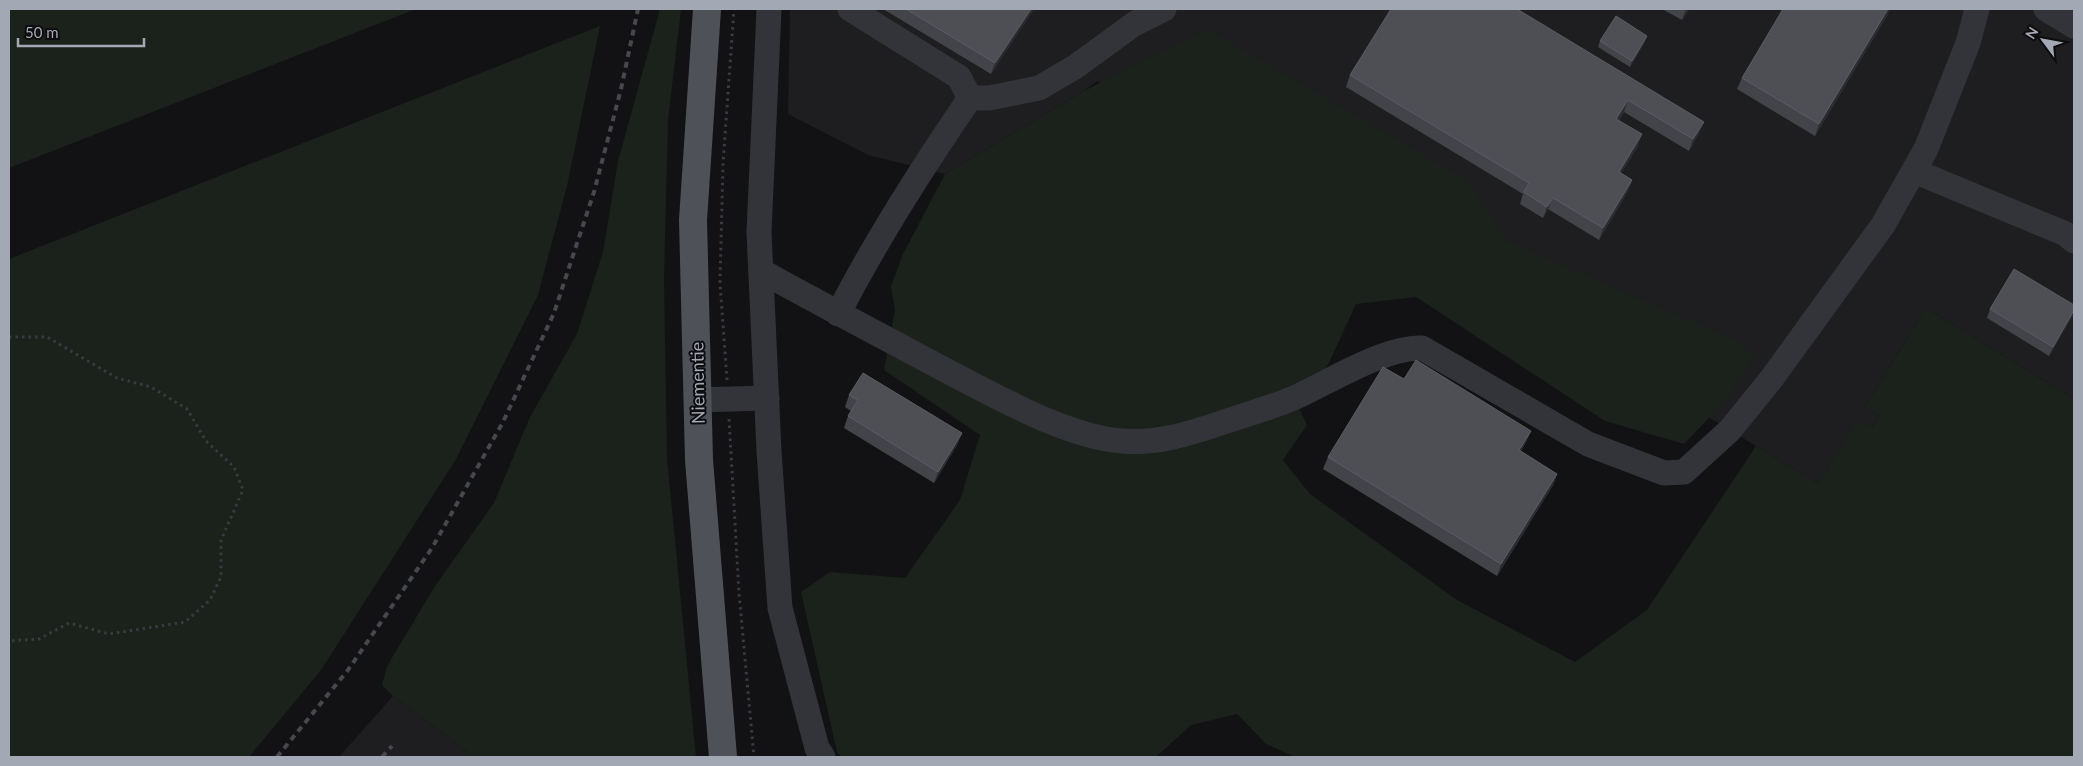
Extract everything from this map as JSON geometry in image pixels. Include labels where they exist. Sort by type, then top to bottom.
[{"type":"main road","name":"Niementie","points":[[707,9],[693,220],[699,460],[723,757]]},
{"type":"lane","points":[[770,9],[759,232],[780,608],[817,748],[823,757]]},
{"type":"lane","points":[[850,9],[959,77],[970,98]]},
{"type":"lane","points":[[970,98],[989,98],[1039,88],[1075,67],[1134,24],[1164,9]]},
{"type":"lane","points":[[761,271],[838,314],[1031,413],[1089,435],[1121,441],[1152,442],[1182,437],[1294,398],[1366,363],[1410,348],[1422,348],[1588,444],[1664,473],[1684,472],[1730,430],[1772,378],[1883,225],[1926,150],[1961,61],[1977,9]]},
{"type":"lane","points":[[2046,9],[2074,26]]},
{"type":"lane","points":[[838,314],[865,262],[913,183],[970,98]]},
{"type":"lane","points":[[1914,171],[2066,234],[2074,241]]},
{"type":"lane","points":[[697,400],[767,398]]},
{"type":"path","points":[[9,337],[47,337],[117,378],[151,387],[187,409],[206,441],[234,467],[243,490],[221,540],[221,577],[210,600],[184,622],[109,634],[70,623],[38,639],[9,641]]},
{"type":"shaded area","points":[[9,9],[416,9],[9,168]]},
{"type":"shaded area","points":[[660,9],[681,9],[668,120],[664,280],[667,458],[696,757],[474,757],[393,696],[382,685],[387,666],[435,586],[494,503],[530,417],[577,334],[603,252],[618,161]]},
{"type":"shaded area","points":[[790,9],[2074,9],[2074,399],[1926,308],[1865,407],[1879,416],[1872,428],[1858,420],[1818,484],[1638,374],[1097,81],[1084,91],[945,174],[868,155],[788,114]]},
{"type":"shaded area","points":[[600,26],[567,186],[538,295],[455,461],[321,670],[249,757],[9,757],[9,259]]},
{"type":"shaded area","points":[[1209,30],[1466,180],[1507,241],[1738,341],[1753,356],[1729,397],[1684,444],[1605,421],[1416,297],[1356,304],[1329,363],[1299,408],[1307,425],[1283,460],[1310,494],[1457,600],[1575,662],[1647,610],[1756,446],[1818,484],[1858,419],[1872,428],[1879,416],[1865,407],[1926,308],[2074,399],[2074,757],[1295,757],[1266,744],[1237,714],[1191,725],[1156,757],[841,757],[837,752],[801,592],[830,572],[905,578],[960,500],[980,435],[884,370],[895,310],[891,286],[903,254],[945,174],[1084,91],[1147,58]]},
{"type":"shaded area","points":[[393,696],[474,757],[339,757]]},
{"type":"building","points":[[906,9],[1031,9],[995,63]]},
{"type":"building","points":[[1391,9],[1517,9],[1704,122],[1693,139],[1628,100],[1616,119],[1642,134],[1619,172],[1632,180],[1603,228],[1553,198],[1547,207],[1524,192],[1529,183],[1350,75]]},
{"type":"building","points":[[1783,9],[1888,9],[1819,124],[1742,78]]},
{"type":"building","points":[[1616,16],[1647,36],[1632,61],[1600,41]]},
{"type":"building","points":[[2014,269],[2074,305],[2074,310],[2053,347],[1990,309]]},
{"type":"building","points":[[1416,360],[1531,431],[1519,450],[1557,474],[1501,564],[1328,457],[1383,367],[1404,379]]},
{"type":"building","points":[[863,373],[962,433],[938,472],[848,416],[858,400],[849,395]]},
{"type":"railway","points":[[277,757],[348,670],[432,548],[503,422],[554,313],[594,192],[621,89],[638,9]]},
{"type":"railway","points":[[382,757],[392,746]]}]
